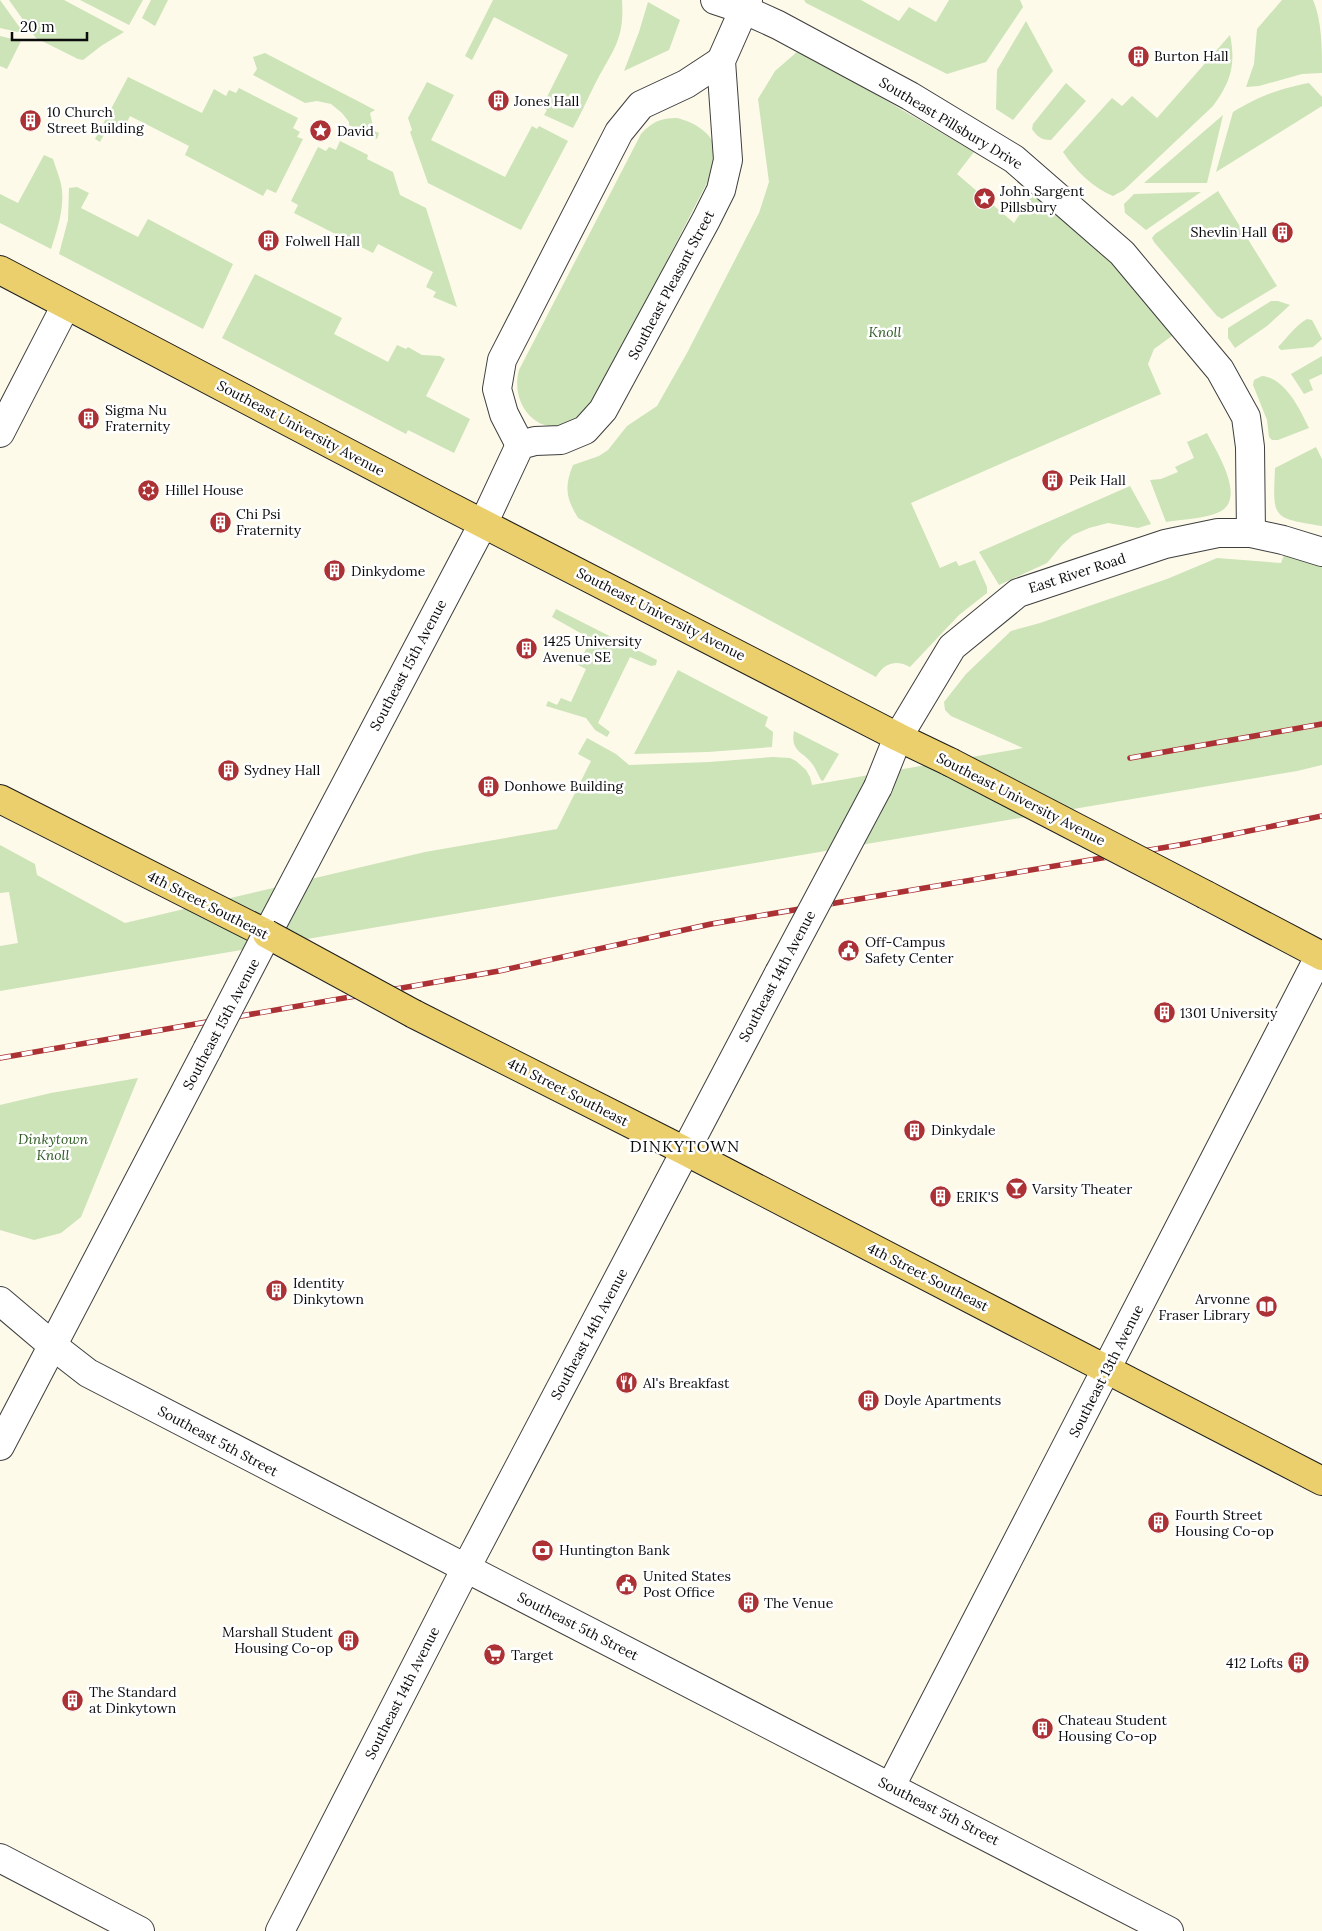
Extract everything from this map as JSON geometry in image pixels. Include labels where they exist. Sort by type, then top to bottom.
[{"type":"main road","name":"Southeast University Avenue","points":[[0,270],[1321,955]]},
{"type":"main road","name":"4th Street Southeast","points":[[0,799],[267,934],[414,1014],[685,1151],[1322,1481]]},
{"type":"street","name":"Southeast Pillsbury Drive","points":[[715,0],[746,5],[778,25],[877,78],[1014,159],[1122,253],[1220,370],[1246,417],[1250,447],[1251,533]]},
{"type":"street","name":"Southeast Pleasant Street","points":[[520,445],[535,441],[561,440],[585,430],[603,410],[722,190],[728,160],[721,61],[746,5]]},
{"type":"street","points":[[484,522],[520,445],[504,414],[497,389],[502,360],[619,132],[641,106],[686,84],[721,61]]},
{"type":"street","points":[[0,434],[66,304]]},
{"type":"street","name":"Southeast 15th Avenue","points":[[0,1446],[484,522]]},
{"type":"street","name":"East River Road","points":[[898,737],[952,648],[1018,593],[1165,544],[1218,533],[1251,533],[1283,540],[1322,552]]},
{"type":"street","name":"Southeast 14th Avenue","points":[[280,1931],[466,1568],[878,787],[898,737]]},
{"type":"street","name":"Southeast 13th Avenue","points":[[891,1786],[1321,955]]},
{"type":"street","name":"Southeast 5th Street","points":[[0,1301],[52,1346],[88,1373],[1169,1931]]},
{"type":"street","points":[[0,1858],[140,1931]]},
{"type":"green space","points":[[0,0],[23,32],[22,33],[0,28]]},
{"type":"green space","points":[[9,0],[64,0],[124,32],[83,60],[78,59],[36,38]]},
{"type":"green space","points":[[80,0],[143,0],[129,25]]},
{"type":"green space","points":[[151,0],[168,0],[155,26],[142,18]]},
{"type":"green space","points":[[493,0],[622,0],[621,26],[616,46],[573,128],[544,115],[547,110],[542,107],[568,55],[494,17],[472,60],[465,56]]},
{"type":"green space","points":[[804,0],[861,0],[899,21],[909,7],[936,22],[949,0],[1020,0],[1023,7],[986,62],[947,74],[806,3]]},
{"type":"green space","points":[[1282,0],[1313,0],[1320,26],[1322,73],[1302,74],[1259,86],[1246,87],[1254,64],[1257,29]]},
{"type":"green space","points":[[648,2],[680,20],[669,50],[624,71],[639,32]]},
{"type":"green space","points":[[1026,21],[1053,71],[1013,120],[996,109],[997,70]]},
{"type":"green space","points":[[1230,35],[1232,64],[1228,81],[1213,106],[1124,190],[1113,196],[1106,193],[1085,178],[1068,159],[1063,152],[1112,98],[1122,106],[1132,96],[1157,118]]},
{"type":"green space","points":[[0,36],[21,41],[7,69],[0,66]]},
{"type":"green space","name":"Knoll","points":[[798,51],[974,152],[957,174],[1014,223],[1034,192],[1123,270],[1176,333],[1154,349],[1148,364],[1161,394],[911,503],[940,568],[956,561],[959,566],[975,560],[987,587],[987,593],[959,615],[910,667],[900,663],[891,664],[883,668],[876,677],[578,518],[571,504],[567,486],[573,465],[599,456],[608,450],[627,426],[657,406],[687,353],[759,213],[769,182],[758,99],[775,71]]},
{"type":"green space","points":[[265,53],[375,110],[370,113],[374,131],[379,133],[377,139],[349,125],[349,122],[342,113],[331,104],[317,101],[305,103],[253,75],[257,69],[253,57]]},
{"type":"green space","points":[[128,77],[202,113],[214,89],[226,96],[229,90],[236,93],[239,88],[298,118],[293,128],[300,132],[297,137],[303,139],[276,193],[267,189],[263,196],[185,155],[189,146],[130,116],[122,132],[109,125],[100,142],[95,139]]},
{"type":"green space","points":[[427,82],[454,95],[431,140],[505,177],[532,126],[537,129],[539,126],[568,141],[521,230],[428,183],[410,132],[412,130],[408,118]]},
{"type":"green space","points":[[1066,83],[1086,101],[1051,140],[1042,139],[1032,129],[1033,124]]},
{"type":"green space","points":[[1309,83],[1322,97],[1322,106],[1216,172],[1233,112],[1270,94]]},
{"type":"green space","points":[[1223,115],[1207,183],[1144,183]]},
{"type":"green space","points":[[677,118],[697,126],[712,141],[716,155],[711,175],[592,406],[580,419],[565,426],[552,427],[541,424],[531,417],[519,397],[517,384],[519,370],[641,134],[649,126],[657,122]]},
{"type":"green space","points":[[340,141],[368,155],[367,159],[393,172],[400,195],[426,208],[457,307],[433,297],[436,292],[426,287],[433,272],[378,244],[373,253],[294,213],[298,205],[291,201],[318,147],[326,151],[329,147],[336,150]]},
{"type":"green space","points":[[44,155],[53,159],[62,190],[61,212],[51,249],[0,223],[0,194],[18,203]]},
{"type":"green space","points":[[77,187],[89,193],[81,208],[138,237],[148,219],[233,264],[203,329],[59,254],[68,220],[69,188]]},
{"type":"green space","points":[[1218,191],[1277,286],[1222,319],[1217,316],[1152,238],[1155,234]]},
{"type":"green space","points":[[1201,192],[1146,230],[1125,213],[1124,204],[1134,194]]},
{"type":"green space","points":[[255,274],[342,318],[334,334],[388,362],[397,345],[406,349],[408,347],[422,355],[440,356],[445,359],[426,396],[470,419],[454,453],[408,430],[406,434],[222,338]]},
{"type":"green space","points":[[1271,301],[1290,305],[1267,326],[1235,348],[1228,338],[1228,328]]},
{"type":"green space","points":[[1307,319],[1312,320],[1322,339],[1313,347],[1281,350],[1278,347]]},
{"type":"green space","points":[[1322,356],[1322,374],[1309,380],[1313,390],[1304,394],[1291,374]]},
{"type":"green space","points":[[1262,376],[1278,382],[1285,388],[1309,428],[1278,440],[1272,440],[1269,437],[1267,420],[1253,385],[1254,380]]},
{"type":"green space","points":[[1207,433],[1223,463],[1227,475],[1230,498],[1226,507],[1217,513],[1199,518],[1166,522],[1150,480],[1161,479],[1178,472],[1175,467],[1194,458],[1187,442]]},
{"type":"green space","points":[[1316,447],[1322,459],[1322,526],[1293,521],[1284,517],[1279,513],[1274,497],[1275,468]]},
{"type":"green space","points":[[1130,486],[1151,524],[1138,528],[1108,523],[1089,528],[1073,535],[1047,563],[999,585],[979,552]]},
{"type":"green space","points":[[1284,555],[1322,566],[1322,765],[1297,771],[0,991],[0,946],[18,943],[9,892],[0,893],[0,845],[35,864],[37,875],[125,923],[425,852],[557,829],[591,761],[578,754],[587,738],[616,754],[629,765],[773,757],[790,758],[806,770],[812,785],[1023,748],[951,716],[945,710],[944,702],[966,674],[1011,631],[1040,623],[1167,579],[1217,558],[1281,563]]},
{"type":"green space","points":[[556,609],[657,660],[656,665],[651,666],[630,657],[598,723],[610,732],[607,737],[595,730],[586,718],[546,706],[548,701],[557,705],[561,698],[571,702],[586,669],[578,665],[591,639],[552,617]]},
{"type":"green space","points":[[678,670],[768,717],[765,726],[773,732],[772,747],[708,752],[634,754]]},
{"type":"green space","points":[[794,731],[839,754],[823,781],[809,760],[796,748],[793,738]]},
{"type":"green space","name":"Dinkytown Knoll","points":[[138,1078],[81,1217],[61,1233],[34,1240],[0,1230],[0,1105],[51,1093]]},
{"type":"railway","points":[[1130,758],[1322,724]]},
{"type":"railway","points":[[0,1058],[499,971],[711,924],[1185,844],[1322,816]]},
{"type":"place","name":"Burton Hall","points":[[1138,56]]},
{"type":"place","name":"Jones Hall","points":[[498,101]]},
{"type":"place","name":"10 Church Street Building","points":[[31,120]]},
{"type":"place","name":"David","points":[[321,131]]},
{"type":"place","name":"John Sargent Pillsbury","points":[[984,199]]},
{"type":"place","name":"Shevlin Hall","points":[[1283,232]]},
{"type":"place","name":"Folwell Hall","points":[[269,241]]},
{"type":"place","name":"Sigma Nu Fraternity","points":[[89,418]]},
{"type":"place","name":"Peik Hall","points":[[1053,480]]},
{"type":"place","name":"Hillel House","points":[[149,490]]},
{"type":"place","name":"Chi Psi Fraternity","points":[[220,522]]},
{"type":"place","name":"Dinkydome","points":[[335,571]]},
{"type":"place","name":"1425 University Avenue SE","points":[[527,649]]},
{"type":"place","name":"Sydney Hall","points":[[228,770]]},
{"type":"place","name":"Donhowe Building","points":[[488,786]]},
{"type":"place","name":"Off-Campus Safety Center","points":[[849,950]]},
{"type":"place","name":"1301 University","points":[[1164,1013]]},
{"type":"place","name":"Dinkydale","points":[[915,1130]]},
{"type":"place","name":"Varsity Theater","points":[[1016,1189]]},
{"type":"place","name":"ERIK'S","points":[[940,1197]]},
{"type":"place","name":"Identity Dinkytown","points":[[277,1291]]},
{"type":"place","name":"Arvonne Fraser Library","points":[[1266,1307]]},
{"type":"place","name":"Al's Breakfast","points":[[627,1383]]},
{"type":"place","name":"Doyle Apartments","points":[[868,1400]]},
{"type":"place","name":"Fourth Street Housing Co-op","points":[[1159,1523]]},
{"type":"place","name":"Huntington Bank","points":[[543,1550]]},
{"type":"place","name":"United States Post Office","points":[[627,1584]]},
{"type":"place","name":"The Venue","points":[[748,1603]]},
{"type":"place","name":"Marshall Student Housing Co-op","points":[[349,1640]]},
{"type":"place","name":"Target","points":[[495,1655]]},
{"type":"place","name":"412 Lofts","points":[[1299,1663]]},
{"type":"place","name":"The Standard at Dinkytown","points":[[73,1700]]},
{"type":"place","name":"Chateau Student Housing Co-op","points":[[1042,1728]]},
{"type":"district","name":"DINKYTOWN","points":[[685,1146]]}]
